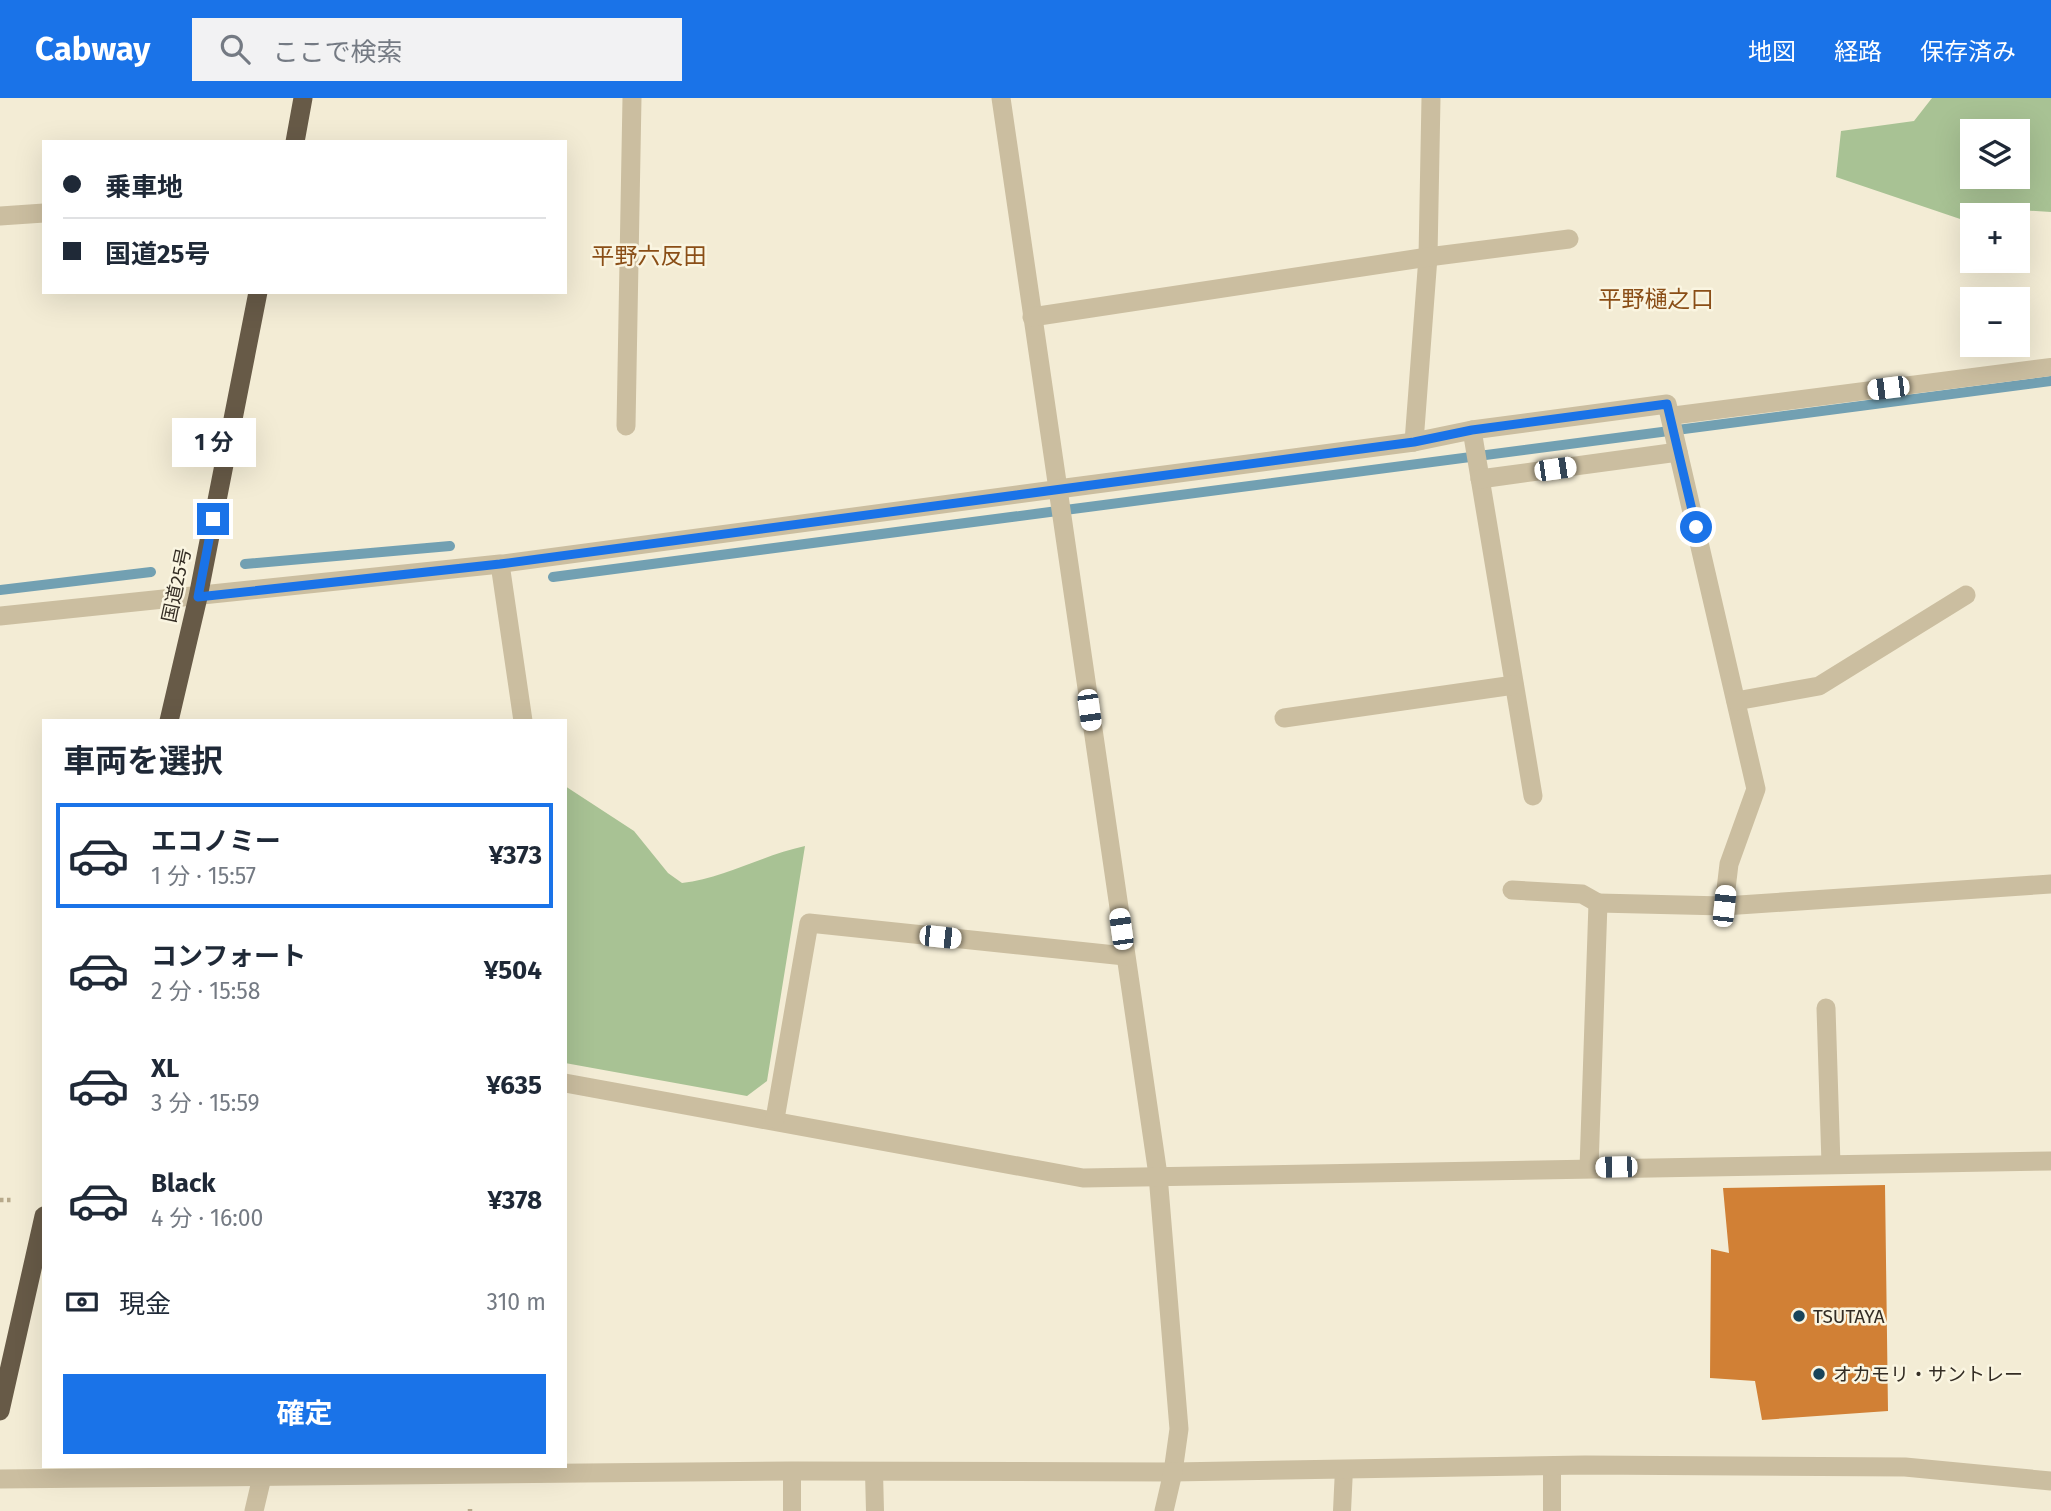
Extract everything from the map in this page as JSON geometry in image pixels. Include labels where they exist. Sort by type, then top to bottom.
[{"type":"highway","points":[[295,140],[303,98]]},
{"type":"highway","name":"国道25号","points":[[169,719],[198,597],[258,294]]},
{"type":"highway","points":[[0,1411],[42,1225]]},
{"type":"street","points":[[626,426],[632,98]]},
{"type":"street","points":[[1000,98],[1158,1175],[1179,1429],[1164,1511]]},
{"type":"street","points":[[1414,442],[1428,257],[1431,98]]},
{"type":"street","points":[[0,216],[42,213]]},
{"type":"street","points":[[1032,317],[1428,257],[1569,239]]},
{"type":"street","points":[[1058,489],[1414,442],[1472,430],[1667,404],[1756,789],[1729,864],[1724,906]]},
{"type":"street","points":[[1472,430],[1533,796]]},
{"type":"street","points":[[1480,480],[1678,452]]},
{"type":"street","points":[[0,616],[500,564],[523,719]]},
{"type":"street","points":[[1736,701],[1819,686],[1966,596]]},
{"type":"street","points":[[1284,718],[1514,685]]},
{"type":"street","points":[[1511,890],[1583,894],[1598,903],[1724,906],[2051,884]]},
{"type":"street","points":[[1589,1168],[1598,903]]},
{"type":"street","points":[[775,1119],[809,923],[1125,956]]},
{"type":"street","points":[[1826,1008],[1831,1164]]},
{"type":"street","points":[[567,1083],[775,1119],[1083,1178],[2051,1161]]},
{"type":"street","points":[[0,1479],[792,1471],[1173,1472],[1552,1466],[1905,1467],[2051,1481]]},
{"type":"street","points":[[254,1511],[261,1477]]},
{"type":"lane","points":[[1670,416],[2051,368]]},
{"type":"lane","points":[[500,564],[1058,489]]},
{"type":"lane","points":[[1552,1466],[1552,1511]]},
{"type":"lane","points":[[1342,1511],[1344,1469]]},
{"type":"lane","points":[[792,1471],[792,1511]]},
{"type":"lane","points":[[874,1472],[874,1511]]},
{"type":"path","points":[[0,1200],[13,1200]]},
{"type":"green space","points":[[1932,98],[2051,98],[2051,212],[2030,211],[2030,203],[1960,203],[1960,219],[1836,177],[1841,131],[1914,121]]},
{"type":"green space","points":[[567,787],[634,831],[668,873],[682,883],[713,876],[805,846],[767,1081],[747,1096],[567,1063]]},
{"type":"building","name":"TSUTAYA","points":[[1885,1185],[1888,1411],[1762,1420],[1755,1381],[1710,1378],[1711,1249],[1729,1253],[1723,1188]]},
{"type":"waterway","points":[[553,577],[2051,381]]},
{"type":"waterway","points":[[245,564],[450,546]]},
{"type":"waterway","points":[[0,590],[151,572]]},
{"type":"place","name":"TSUTAYA","points":[[1799,1316]]},
{"type":"place","name":"オカモリ・サントレー","points":[[1819,1374]]},
{"type":"district","name":"平野六反田","points":[[649,256]]},
{"type":"district","name":"平野樋之口","points":[[1656,299]]},
{"type":"route","points":[[213,519],[198,597],[554,557],[1414,442],[1472,430],[1667,404],[1696,527]]}]
